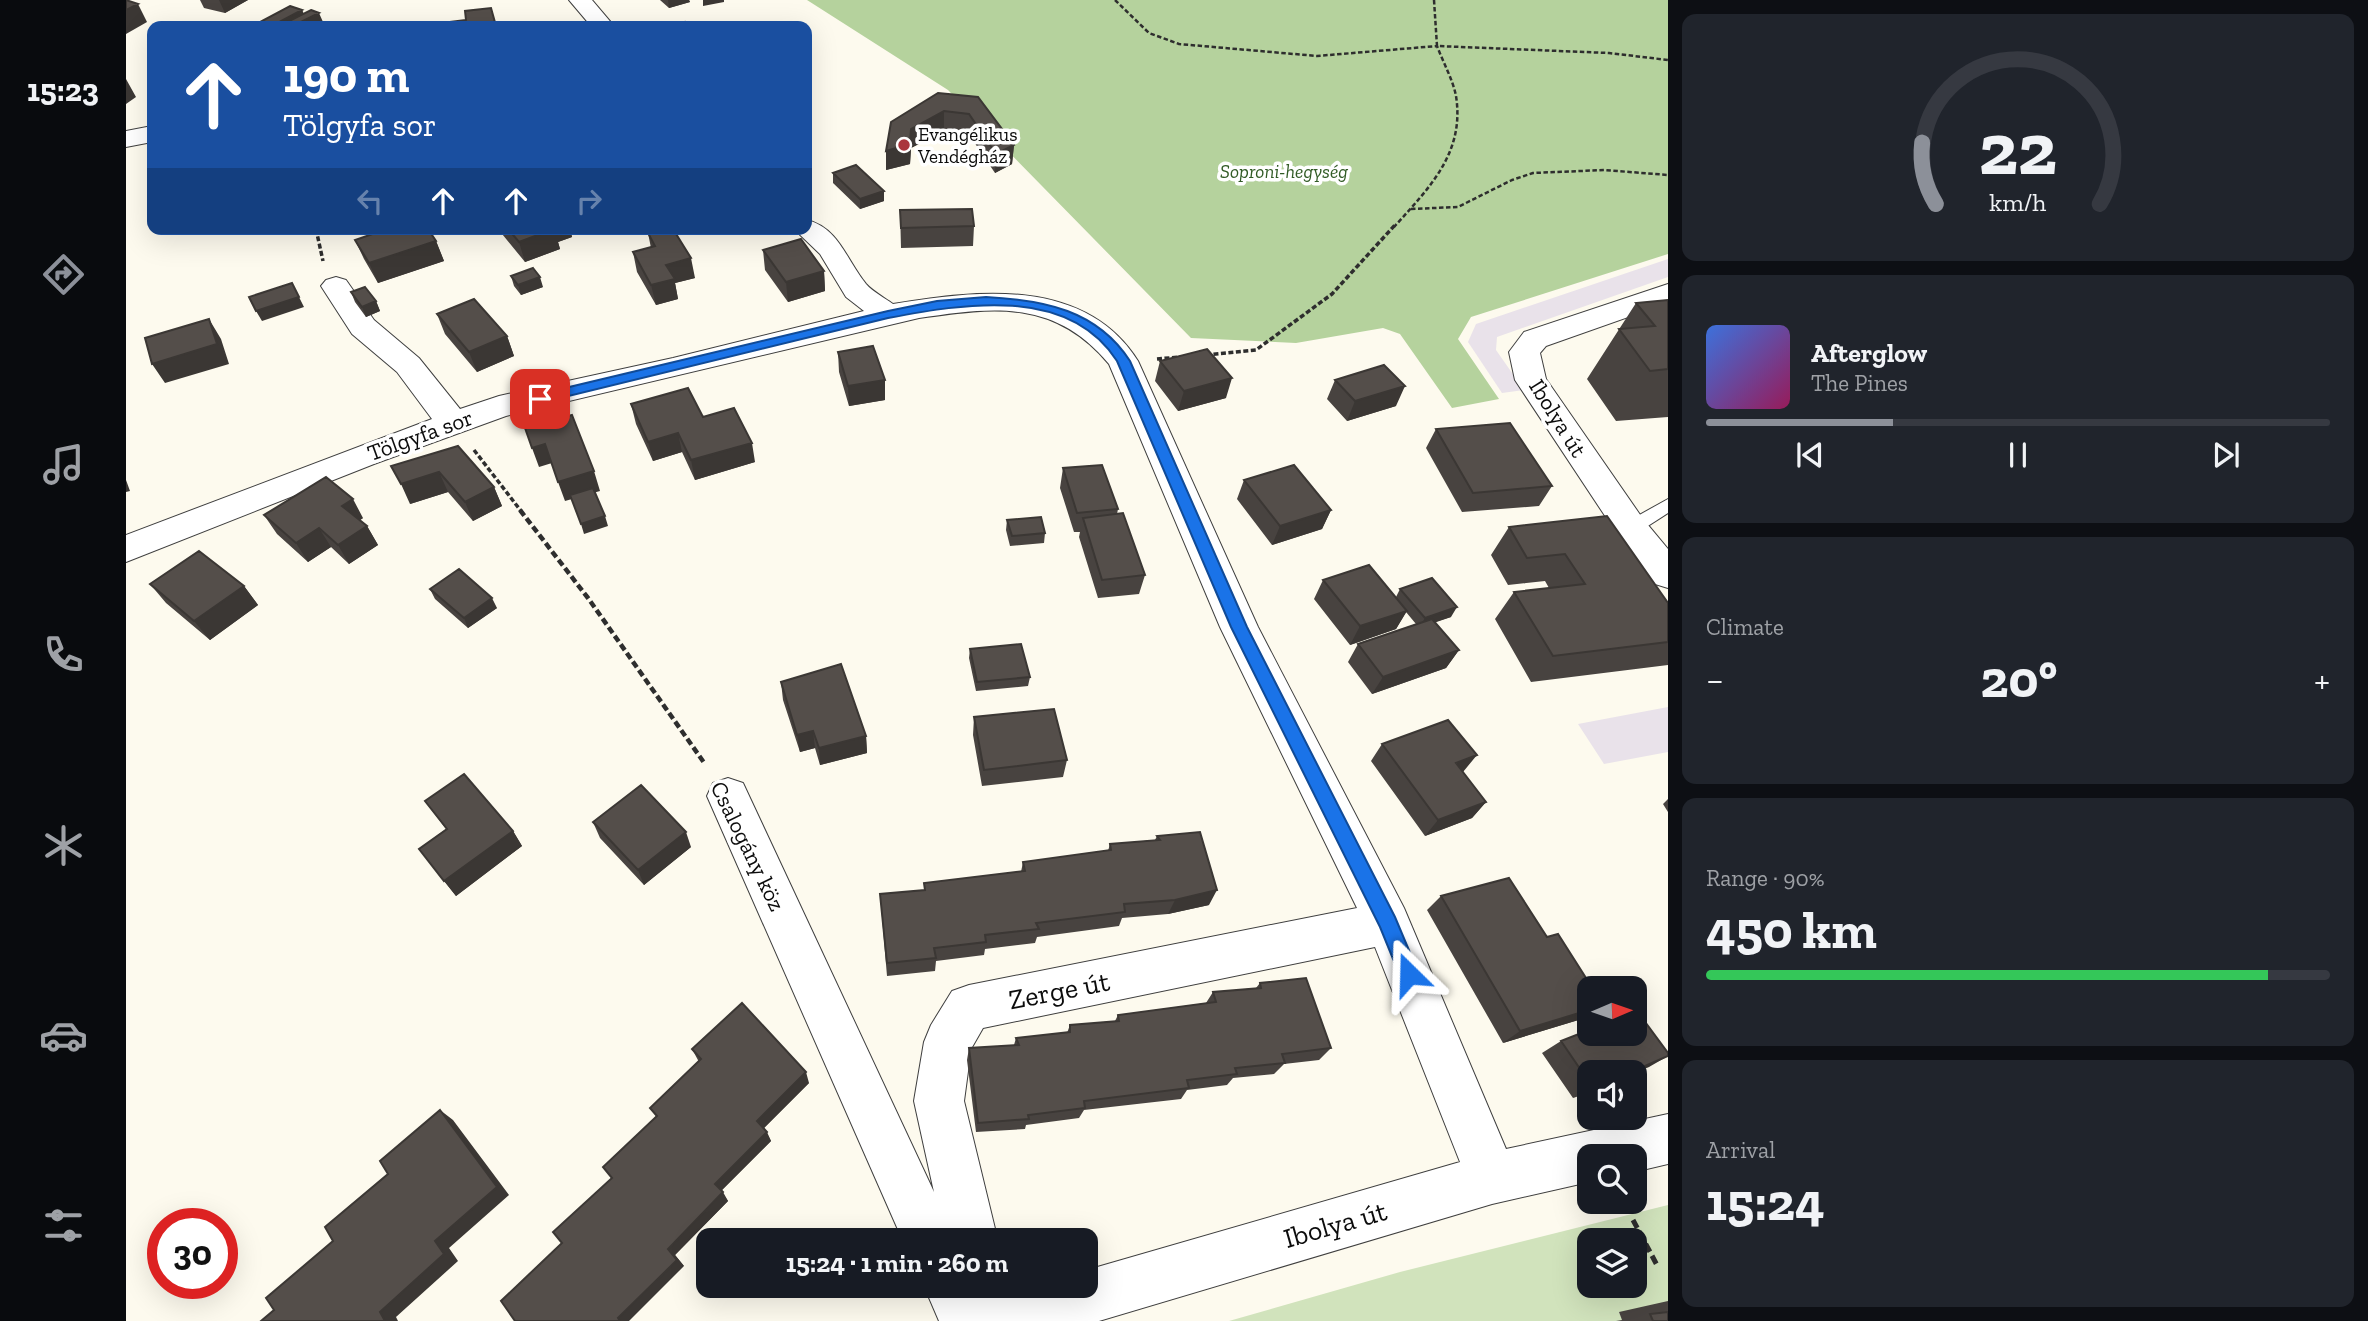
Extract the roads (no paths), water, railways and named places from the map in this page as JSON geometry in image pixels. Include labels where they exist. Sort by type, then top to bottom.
[{"type":"street","points":[[580,0],[599,21]]},
{"type":"street","points":[[126,139],[147,135]]},
{"type":"street","points":[[812,232],[831,249],[856,291],[888,314],[986,300],[1039,306],[1062,312],[1098,331],[1112,344],[1123,361],[1239,627],[1388,923],[1492,1178]]},
{"type":"street","points":[[336,286],[363,327],[408,365],[452,422]]},
{"type":"street","name":"Ibolya út","points":[[1668,293],[1535,339],[1524,352],[1531,380],[1631,528],[1668,574]]},
{"type":"street","name":"Tölgyfa sor","points":[[126,549],[452,422],[499,407],[674,368],[888,314]]},
{"type":"street","name":"Csalogány köz","points":[[728,796],[924,1228]]},
{"type":"street","name":"Zerge út","points":[[969,1228],[939,1101],[948,1042],[969,1008],[1388,923]]},
{"type":"street","name":"Ibolya út","points":[[992,1311],[1492,1178],[1668,1139]]},
{"type":"lane","points":[[1631,528],[1668,505]]},
{"type":"place","name":"Evangélikus Vendégház","points":[[904,145]]},
{"type":"park label","name":"Soproni-hegység","points":[[1284,171]]}]
